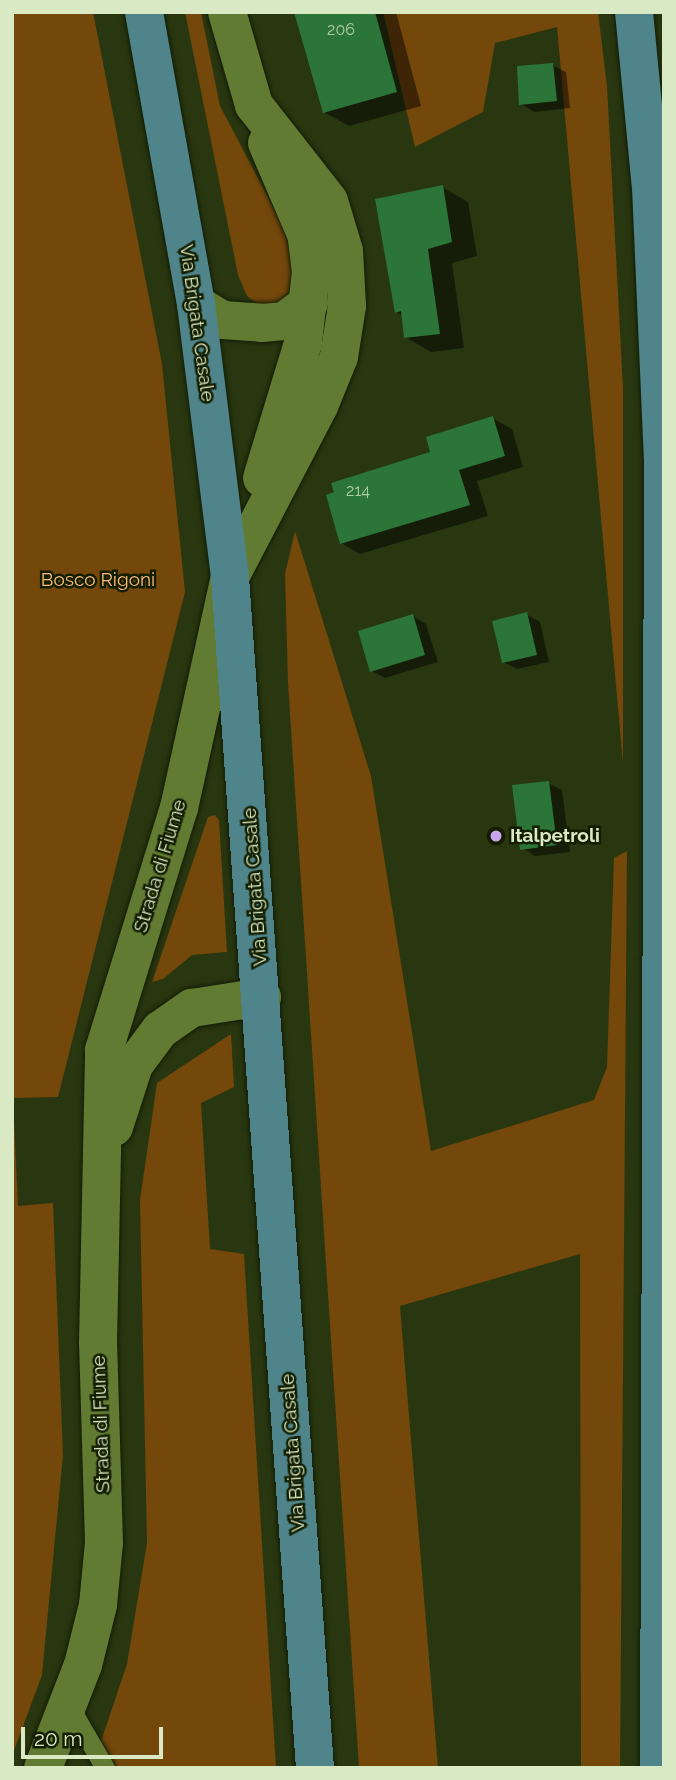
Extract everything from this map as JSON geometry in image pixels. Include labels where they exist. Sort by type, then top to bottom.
[{"type":"main road","name":"Via Brigata Casale","points":[[144,12],[196,304],[230,576],[315,1768]]},
{"type":"main road","name":"Strada di Fiume","points":[[43,1768],[68,1704],[98,1605],[104,1543],[98,1343],[104,1050],[178,808],[230,576],[319,406],[339,357],[347,306],[345,251],[329,201],[254,105],[227,12]]},
{"type":"main road","points":[[634,12],[651,187],[663,458],[659,1768]]},
{"type":"main road","points":[[230,576],[303,343],[309,303],[306,234],[254,105]]},
{"type":"main road","points":[[196,304],[223,320],[262,323],[284,321],[309,303]]},
{"type":"main road","points":[[100,1169],[134,1065],[160,1030],[192,1008],[262,997]]},
{"type":"lane","points":[[68,1704],[105,1768]]},
{"type":"green space","name":"Bosco Rigoni","points":[[12,12],[93,12],[162,364],[185,592],[58,1097],[13,1098],[18,1206],[53,1203],[63,1455],[42,1675],[12,1756]]},
{"type":"green space","points":[[185,12],[201,12],[220,106],[291,241],[293,295],[280,307],[261,307],[247,296],[238,275]]},
{"type":"green space","points":[[383,12],[598,12],[607,86],[623,388],[623,763],[557,27],[495,43],[483,112],[415,147]]},
{"type":"green space","points":[[295,531],[371,776],[431,1151],[594,1100],[607,1067],[614,858],[627,851],[620,1768],[581,1768],[580,1254],[400,1306],[438,1768],[359,1768],[288,683],[285,574]]},
{"type":"green space","points":[[215,815],[219,820],[227,952],[192,955],[163,979],[152,982],[208,817]]},
{"type":"green space","points":[[231,1034],[234,1087],[201,1103],[210,1249],[244,1254],[276,1768],[92,1768],[127,1664],[147,1543],[140,1200],[157,1083]]},
{"type":"building","points":[[294,12],[375,12],[397,92],[323,113]]},
{"type":"building","points":[[553,63],[557,101],[519,105],[517,66]]},
{"type":"building","points":[[443,185],[452,242],[428,249],[440,334],[404,338],[401,311],[395,313],[375,199]]},
{"type":"building","points":[[493,416],[505,456],[459,470],[470,505],[340,544],[326,495],[334,492],[331,483],[430,452],[426,437]]},
{"type":"building","points":[[527,612],[537,655],[502,663],[492,621]]},
{"type":"building","points":[[413,614],[425,655],[370,672],[358,631]]},
{"type":"building","points":[[549,781],[557,845],[520,850],[512,785]]},
{"type":"place","name":"Italpetroli","points":[[496,836]]}]
